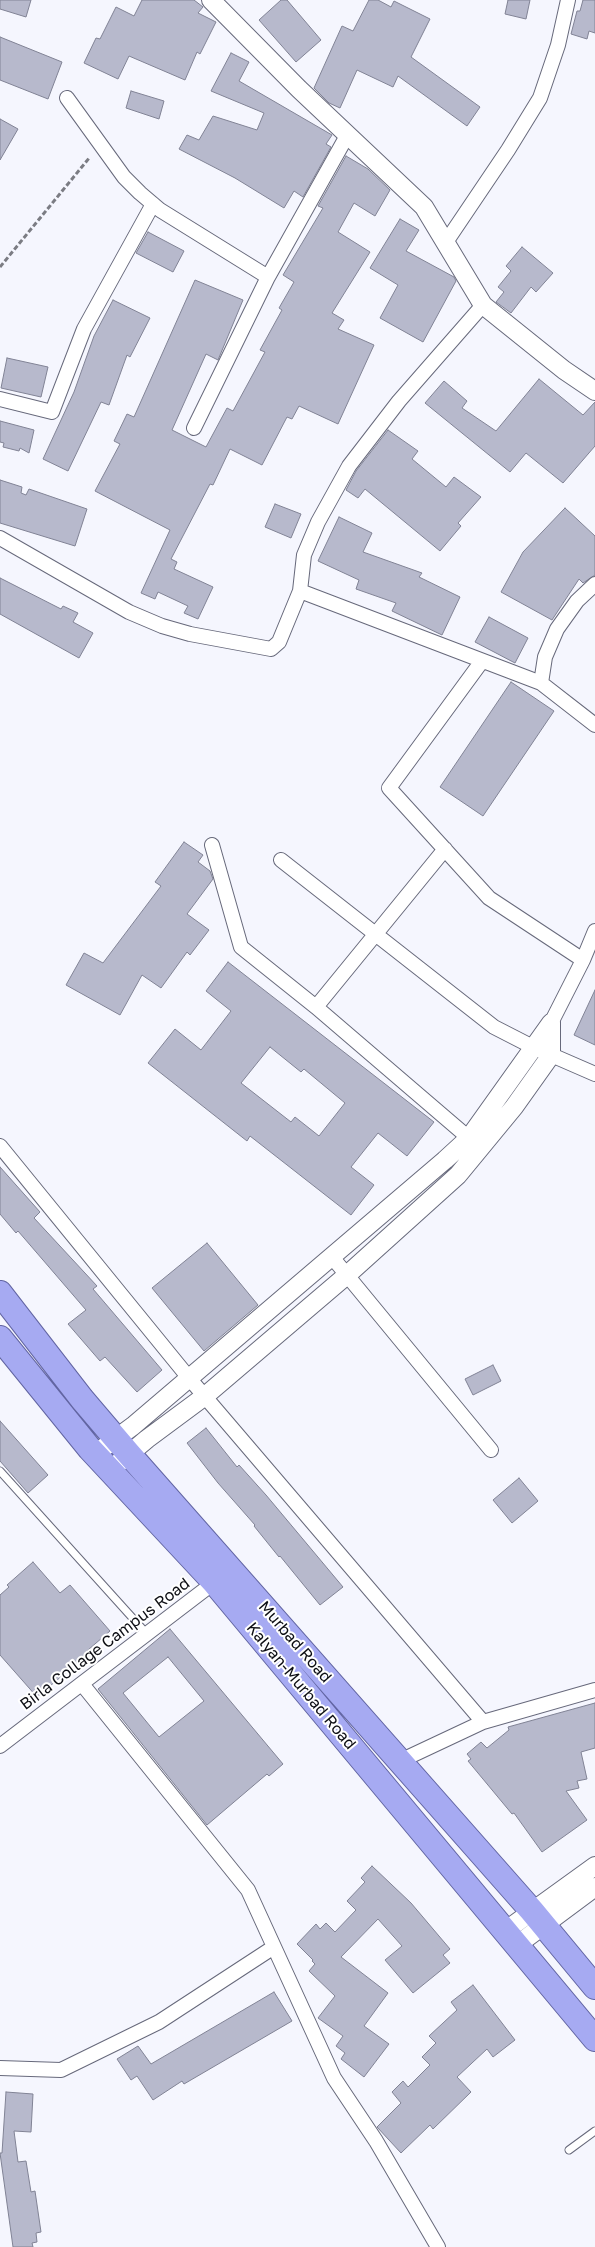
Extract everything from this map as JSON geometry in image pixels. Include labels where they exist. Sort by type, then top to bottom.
[{"type":"highway","name":"Murbad Road","points":[[0,1293],[223,1576],[400,1761],[538,1918],[595,1987]]},
{"type":"highway","name":"Kalyan-Murbad Road","points":[[0,1338],[102,1462],[223,1576],[511,1938],[595,2039]]},
{"type":"street","points":[[211,0],[299,89],[424,207],[483,305],[564,370],[595,391]]},
{"type":"street","points":[[446,242],[508,150],[540,98],[558,45],[568,0]]},
{"type":"street","points":[[67,98],[124,177],[153,204],[268,277]]},
{"type":"street","points":[[194,428],[268,277],[348,134]]},
{"type":"street","points":[[0,399],[52,412],[84,330],[153,204]]},
{"type":"street","points":[[0,538],[129,612],[162,626],[190,634],[271,649],[279,642],[300,590],[304,555],[318,522],[349,466],[399,401],[483,305]]},
{"type":"street","points":[[541,684],[545,657],[557,629],[577,601],[595,584]]},
{"type":"street","points":[[300,590],[541,684],[595,725]]},
{"type":"street","points":[[482,661],[390,788],[489,898],[583,960]]},
{"type":"street","points":[[212,845],[241,947],[475,1143]]},
{"type":"street","points":[[316,1008],[374,933],[445,849]]},
{"type":"street","points":[[281,860],[494,1027],[595,1074]]},
{"type":"street","points":[[122,1446],[205,1396],[347,1275],[458,1175],[475,1143],[534,1047],[551,1023],[583,960],[595,931]]},
{"type":"street","points":[[102,1462],[122,1446],[189,1378],[332,1257],[475,1143],[514,1107],[551,1055],[551,1023]]},
{"type":"street","points":[[0,1146],[189,1378],[483,1722]]},
{"type":"street","points":[[332,1257],[491,1450]]},
{"type":"street","name":"Birla Collage Campus Road","points":[[0,1746],[223,1576]]},
{"type":"street","points":[[82,1684],[248,1890],[334,2078],[376,2141],[438,2247]]},
{"type":"street","points":[[400,1761],[483,1722],[595,1690]]},
{"type":"street","points":[[511,1938],[538,1918],[595,1866]]},
{"type":"street","points":[[538,1918],[595,1887]]},
{"type":"street","points":[[0,2068],[61,2070],[159,2022],[274,1947]]},
{"type":"lane","points":[[0,1471],[147,1634]]},
{"type":"lane","points":[[569,2150],[595,2132]]},
{"type":"path","points":[[0,267],[100,144]]},
{"type":"building","points":[[0,0],[31,0],[26,17],[0,9]]},
{"type":"building","points":[[142,0],[194,0],[203,7],[198,13],[216,22],[200,54],[197,52],[185,80],[129,56],[118,79],[84,63],[96,38],[100,39],[116,7],[134,16]]},
{"type":"building","points":[[281,0],[287,0],[321,40],[296,62],[259,20]]},
{"type":"building","points":[[369,0],[378,0],[391,7],[394,1],[430,19],[411,57],[480,107],[467,126],[398,76],[393,87],[357,70],[340,108],[329,103],[314,88],[342,26],[353,31]]},
{"type":"building","points":[[508,0],[530,0],[526,19],[505,14]]},
{"type":"building","points":[[583,0],[595,0],[595,33],[589,31],[587,39],[571,34],[577,11],[580,11]]},
{"type":"building","points":[[0,37],[62,62],[48,99],[0,80]]},
{"type":"building","points":[[231,53],[249,62],[239,81],[332,135],[326,144],[331,147],[303,197],[294,191],[284,208],[235,178],[179,149],[187,135],[199,140],[213,116],[257,130],[264,113],[211,91]]},
{"type":"building","points":[[131,91],[164,101],[159,119],[126,108]]},
{"type":"building","points":[[0,119],[18,129],[0,160]]},
{"type":"building","points":[[346,156],[368,169],[390,190],[375,216],[354,203],[338,232],[370,252],[332,313],[344,320],[338,329],[374,345],[338,424],[299,406],[292,419],[287,417],[262,465],[230,449],[213,485],[210,484],[171,559],[177,562],[174,569],[213,587],[198,619],[184,613],[188,606],[158,592],[155,599],[141,593],[170,530],[95,491],[120,444],[114,441],[127,414],[134,417],[195,280],[243,300],[218,360],[206,354],[172,430],[206,447],[227,408],[233,411],[265,352],[260,350],[282,310],[279,308],[294,282],[283,275],[323,208],[318,206]]},
{"type":"building","points":[[400,219],[419,230],[406,251],[454,277],[456,281],[423,342],[380,318],[398,285],[370,268]]},
{"type":"building","points":[[148,232],[184,251],[173,272],[136,253]]},
{"type":"building","points":[[522,247],[553,273],[536,292],[531,287],[511,313],[496,302],[504,292],[498,287],[511,271],[506,266]]},
{"type":"building","points":[[113,300],[150,318],[130,357],[127,355],[109,405],[101,402],[68,471],[43,459],[74,392],[94,336]]},
{"type":"building","points":[[7,358],[48,367],[41,397],[1,388]]},
{"type":"building","points":[[539,379],[583,415],[595,402],[595,446],[563,483],[526,453],[510,472],[425,403],[444,381],[467,401],[462,408],[496,431]]},
{"type":"building","points":[[0,421],[34,430],[29,453],[20,448],[19,451],[3,447],[4,443],[0,442]]},
{"type":"building","points":[[388,430],[418,451],[412,459],[446,487],[454,477],[481,497],[458,523],[461,526],[440,551],[365,489],[358,498],[346,490],[356,471]]},
{"type":"building","points":[[0,480],[22,487],[21,493],[26,495],[29,489],[87,509],[75,546],[0,523]]},
{"type":"building","points":[[275,504],[301,514],[291,538],[265,527]]},
{"type":"building","points":[[565,508],[595,536],[595,575],[583,583],[579,579],[552,620],[501,592],[523,552]]},
{"type":"building","points":[[339,517],[372,533],[363,552],[422,573],[419,577],[460,597],[442,635],[392,611],[396,603],[356,589],[359,580],[318,561]]},
{"type":"building","points":[[0,578],[61,609],[63,606],[78,613],[73,622],[93,633],[79,658],[0,614]]},
{"type":"building","points":[[489,617],[528,638],[515,663],[475,642]]},
{"type":"building","points":[[511,682],[554,711],[483,816],[440,787]]},
{"type":"building","points":[[184,842],[203,855],[198,862],[210,871],[213,879],[187,914],[209,930],[190,955],[187,952],[161,988],[142,975],[120,1015],[66,985],[84,953],[103,963],[161,886],[155,882]]},
{"type":"building","points":[[228,962],[434,1122],[407,1156],[378,1133],[351,1167],[374,1185],[351,1215],[250,1136],[247,1141],[148,1063],[175,1029],[201,1050],[231,1011],[206,991]],"holes":[[[270,1047],[301,1072],[304,1069],[345,1103],[319,1136],[295,1117],[291,1122],[241,1083]]]},
{"type":"building","points":[[595,990],[595,1045],[574,1035]]},
{"type":"building","points":[[0,1167],[40,1212],[34,1218],[97,1286],[93,1289],[162,1370],[137,1392],[105,1357],[100,1361],[68,1324],[86,1310],[18,1231],[16,1233],[0,1214]]},
{"type":"building","points":[[207,1243],[258,1305],[204,1351],[152,1288]]},
{"type":"building","points":[[493,1365],[501,1381],[473,1395],[465,1379]]},
{"type":"building","points":[[0,1421],[48,1475],[28,1493],[0,1461]]},
{"type":"building","points":[[206,1428],[237,1467],[239,1465],[266,1495],[343,1587],[320,1605],[187,1443]]},
{"type":"building","points":[[519,1478],[538,1501],[512,1523],[493,1500]]},
{"type":"building","points":[[33,1562],[60,1593],[70,1585],[110,1631],[88,1650],[89,1653],[37,1697],[0,1655],[0,1595],[9,1587],[7,1585]]},
{"type":"building","points":[[170,1629],[283,1764],[269,1776],[267,1774],[207,1825],[98,1689]],"holes":[[[168,1657],[204,1701],[159,1737],[123,1693]]]},
{"type":"building","points":[[595,1703],[595,1748],[581,1752],[587,1779],[577,1781],[579,1788],[566,1791],[587,1820],[542,1852],[514,1813],[512,1814],[468,1761],[471,1759],[467,1754],[481,1742],[487,1748],[509,1730],[508,1727]]},
{"type":"building","points":[[372,1866],[411,1903],[450,1949],[443,1955],[450,1963],[413,1993],[385,1960],[402,1946],[378,1919],[341,1957],[388,1993],[364,2026],[389,2044],[364,2077],[341,2059],[345,2053],[336,2046],[343,2036],[318,2018],[335,1996],[309,1971],[315,1964],[297,1944],[316,1924],[320,1929],[326,1923],[335,1932],[356,1910],[347,1901],[365,1882],[361,1878]]},
{"type":"building","points":[[473,1985],[515,2040],[493,2057],[487,2049],[457,2077],[471,2092],[433,2129],[430,2125],[401,2153],[377,2127],[401,2103],[392,2092],[403,2081],[408,2087],[430,2065],[422,2057],[436,2043],[429,2036],[457,2010],[451,2002]]},
{"type":"building","points":[[274,1992],[292,2021],[184,2084],[182,2081],[153,2100],[137,2076],[131,2080],[117,2059],[138,2046],[151,2064]]},
{"type":"building","points":[[6,2092],[33,2094],[31,2132],[14,2131],[18,2162],[26,2161],[31,2192],[35,2191],[41,2232],[36,2233],[37,2242],[32,2243],[33,2247],[13,2247],[0,2153],[2,2153]]}]
